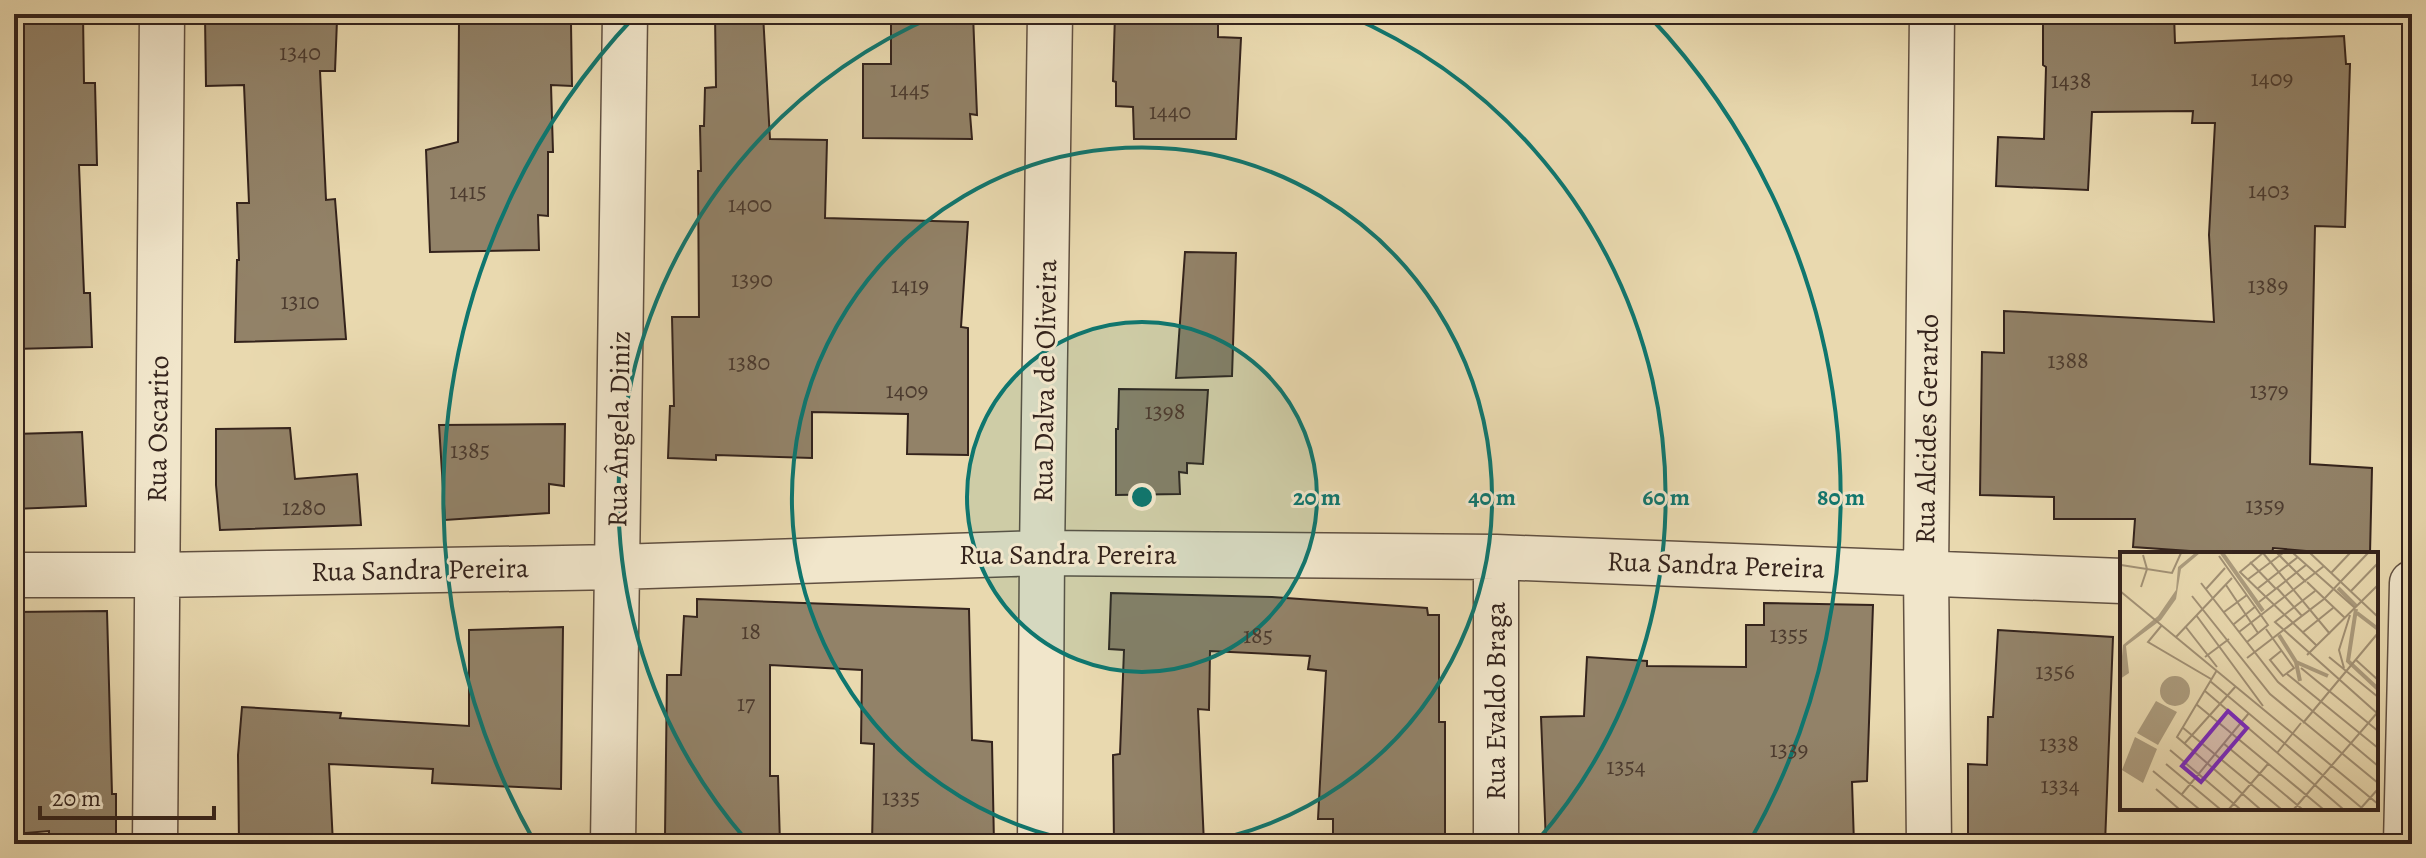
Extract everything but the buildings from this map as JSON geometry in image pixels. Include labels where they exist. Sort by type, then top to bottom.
[{"type":"street","name":"Rua Oscarito","points":[[155,844],[162,14]]},
{"type":"street","name":"Rua Ângela Diniz","points":[[613,844],[625,14]]},
{"type":"street","name":"Rua Dalva de Oliveira","points":[[1040,844],[1050,14]]},
{"type":"street","name":"Rua Alcides Gerardo","points":[[1929,844],[1926,573],[1932,14]]},
{"type":"street","name":"Rua Sandra Pereira","points":[[14,575],[617,567],[1042,553],[1496,557],[2120,581]]},
{"type":"street","name":"Rua Evaldo Braga","points":[[1496,557],[1496,844]]},
{"type":"street","points":[[2378,586],[2412,574]]},
{"type":"street","points":[[2406,844],[2412,583]]}]
